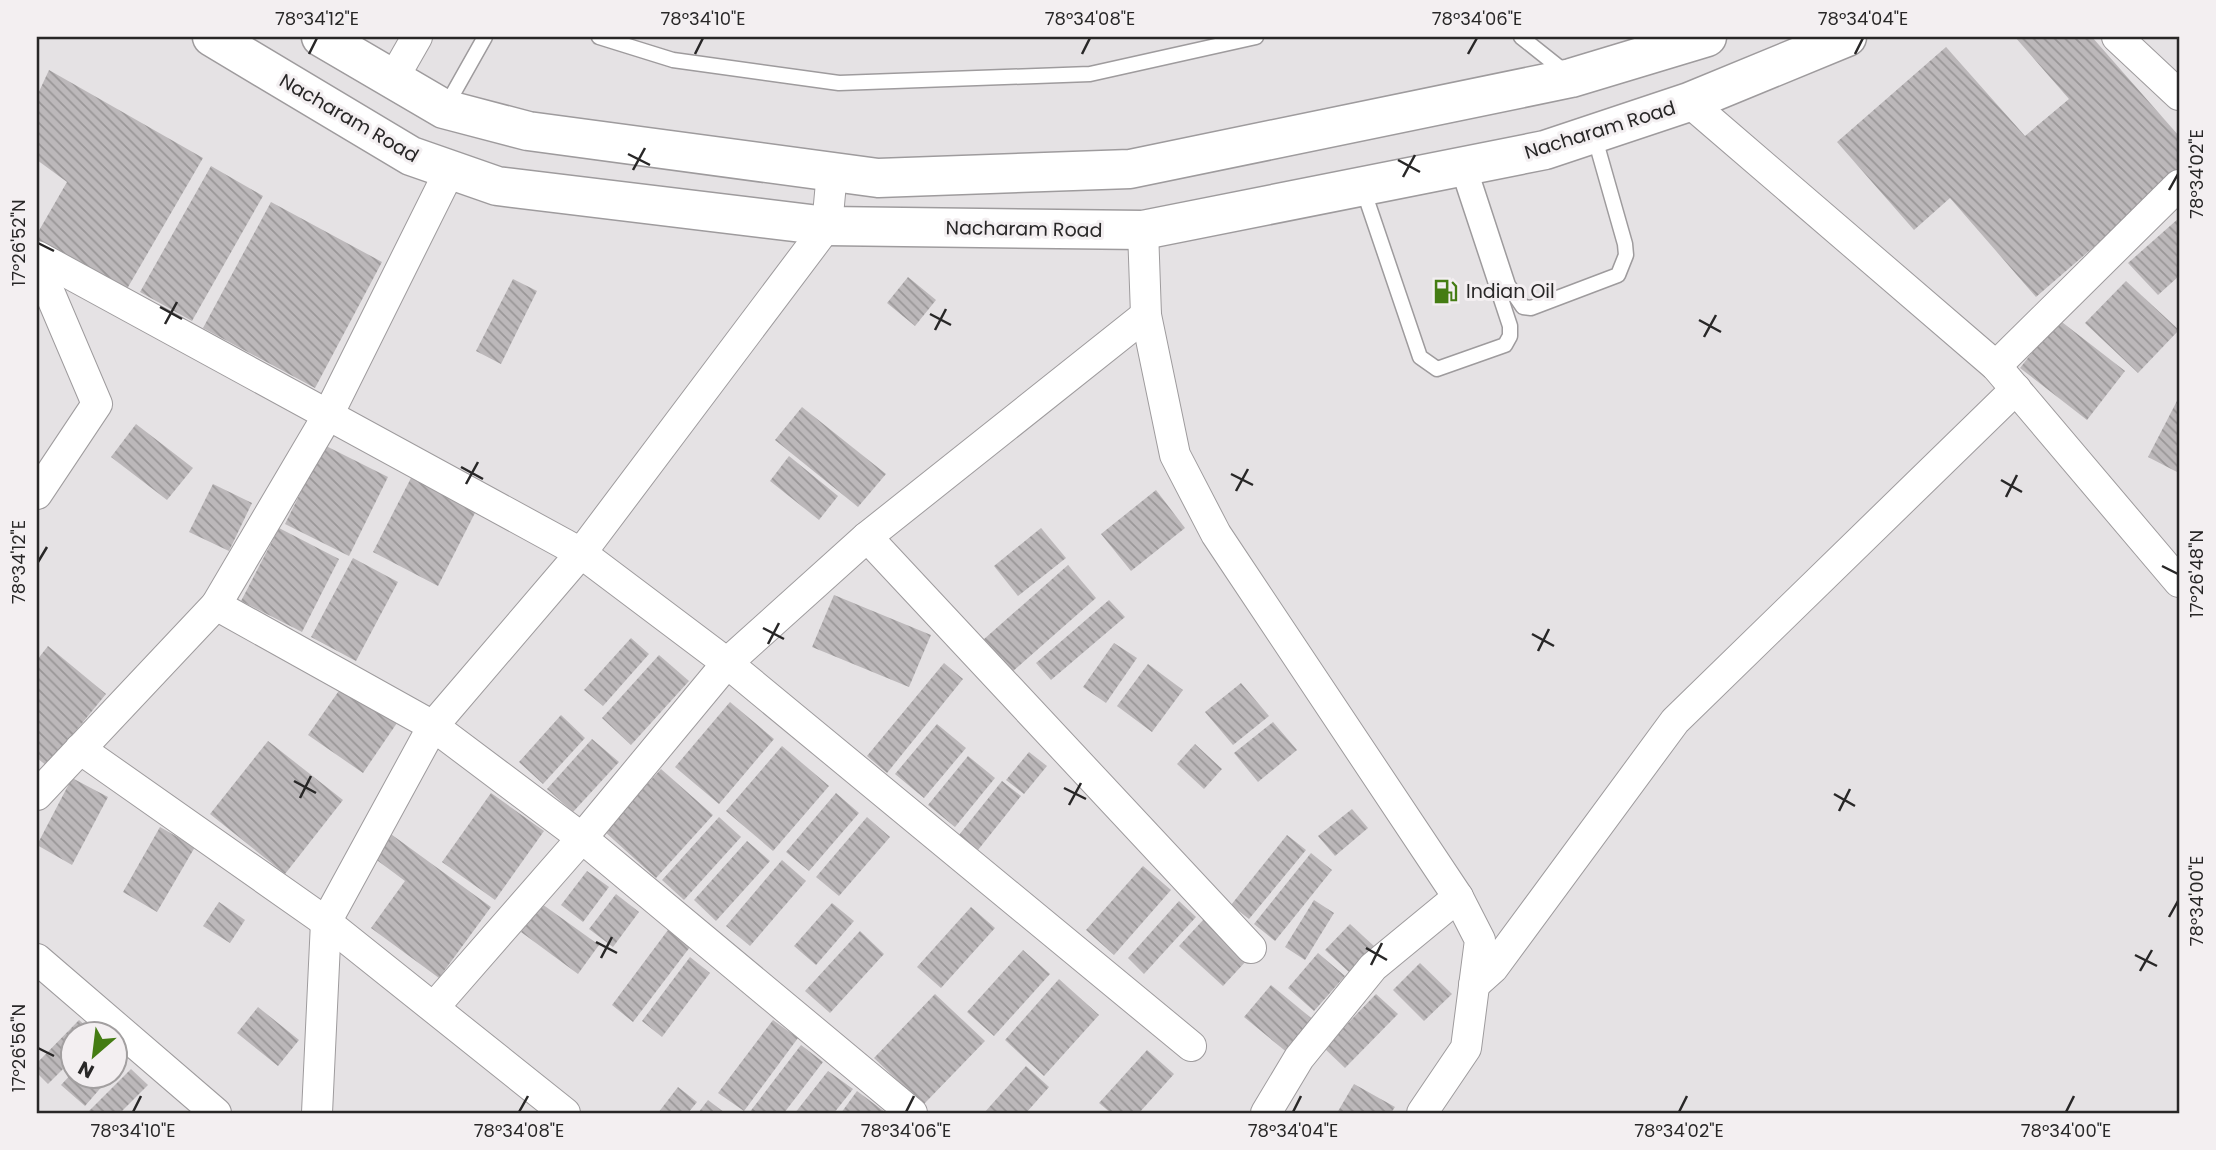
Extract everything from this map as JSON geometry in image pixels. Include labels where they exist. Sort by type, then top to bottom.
[{"type":"main road","name":"Nacharam Road","points":[[212,37],[411,156],[449,172],[497,186],[827,226],[1143,230],[1545,150],[1689,102],[1847,37]]},
{"type":"main road","points":[[321,37],[444,109],[528,131],[878,178],[1146,167],[1571,78],[1707,37]]},
{"type":"main road","points":[[693,209],[695,154]]},
{"type":"street","points":[[393,79],[417,37]]},
{"type":"street","points":[[2117,37],[2179,95]]},
{"type":"street","points":[[1689,102],[1996,366],[2179,582]]},
{"type":"street","points":[[37,796],[216,605],[328,415],[449,172]]},
{"type":"street","points":[[317,1113],[326,922],[433,726],[581,553],[827,226],[832,172]]},
{"type":"street","points":[[1996,366],[2179,185]]},
{"type":"street","points":[[1143,230],[1146,314],[1175,455],[1216,534],[1458,897],[1480,940],[1466,1048],[1422,1113]]},
{"type":"street","points":[[37,256],[581,553],[727,663],[1191,1046]]},
{"type":"street","points":[[37,263],[97,404],[37,494]]},
{"type":"street","points":[[435,1006],[582,838],[727,663],[867,537],[1146,314]]},
{"type":"street","points":[[1474,985],[1493,968],[1675,721],[2016,389]]},
{"type":"street","points":[[867,537],[1251,948]]},
{"type":"street","points":[[216,605],[433,726],[582,838],[912,1113]]},
{"type":"street","points":[[80,749],[326,922],[435,1006],[565,1113]]},
{"type":"street","points":[[1266,1113],[1299,1058],[1373,967],[1458,897]]},
{"type":"street","points":[[37,959],[216,1113]]},
{"type":"lane","points":[[444,109],[485,37]]},
{"type":"lane","points":[[599,37],[673,61],[839,83],[1090,74],[1256,37]]},
{"type":"lane","points":[[1521,37],[1571,78]]},
{"type":"lane","points":[[1463,167],[1508,285],[1523,307],[1531,308],[1618,275],[1623,265],[1625,244],[1593,134]]},
{"type":"lane","points":[[1362,187],[1420,357],[1437,369],[1505,345],[1510,336],[1510,326],[1463,167]]},
{"type":"building","points":[[2015,37],[2092,37],[2179,136],[2179,173],[2036,297],[1950,198],[1914,230],[1837,142],[1946,47],[2025,136],[2069,99]]},
{"type":"building","points":[[49,70],[203,158],[124,294],[37,244],[37,234],[67,182],[37,160],[37,96]]},
{"type":"building","points":[[211,166],[263,196],[192,321],[140,292]]},
{"type":"building","points":[[271,202],[382,262],[315,388],[203,328]]},
{"type":"building","points":[[2179,218],[2179,276],[2158,295],[2128,263]]},
{"type":"building","points":[[908,277],[936,300],[915,326],[887,303]]},
{"type":"building","points":[[513,279],[537,291],[501,364],[476,351]]},
{"type":"building","points":[[2126,281],[2179,330],[2138,373],[2085,323]]},
{"type":"building","points":[[2058,319],[2125,371],[2087,420],[2020,368]]},
{"type":"building","points":[[2179,397],[2179,473],[2148,457]]},
{"type":"building","points":[[802,407],[886,474],[858,507],[775,440]]},
{"type":"building","points":[[136,424],[193,468],[167,500],[111,457]]},
{"type":"building","points":[[324,445],[388,477],[349,556],[285,524]]},
{"type":"building","points":[[789,456],[838,496],[819,520],[770,481]]},
{"type":"building","points":[[412,476],[477,509],[438,586],[373,552]]},
{"type":"building","points":[[213,484],[252,503],[229,551],[189,532]]},
{"type":"building","points":[[1156,490],[1185,528],[1131,571],[1101,534]]},
{"type":"building","points":[[279,528],[339,559],[302,632],[241,601]]},
{"type":"building","points":[[1041,528],[1066,558],[1018,596],[994,566]]},
{"type":"building","points":[[353,558],[398,582],[356,661],[311,637]]},
{"type":"building","points":[[1068,565],[1096,598],[1012,672],[983,640]]},
{"type":"building","points":[[834,595],[931,635],[909,687],[812,647]]},
{"type":"building","points":[[1109,600],[1125,617],[1051,680],[1036,663]]},
{"type":"building","points":[[631,638],[649,654],[603,706],[584,690]]},
{"type":"building","points":[[1114,643],[1137,658],[1106,703],[1083,687]]},
{"type":"building","points":[[48,646],[106,694],[47,766],[37,758],[37,660]]},
{"type":"building","points":[[659,655],[689,681],[631,745],[602,718]]},
{"type":"building","points":[[944,663],[963,679],[887,773],[867,756]]},
{"type":"building","points":[[1148,664],[1183,690],[1152,732],[1117,706]]},
{"type":"building","points":[[1241,683],[1269,716],[1233,745],[1205,712]]},
{"type":"building","points":[[343,685],[397,723],[363,773],[308,735]]},
{"type":"building","points":[[730,702],[774,739],[719,804],[675,767]]},
{"type":"building","points":[[561,715],[585,738],[543,784],[519,762]]},
{"type":"building","points":[[1273,722],[1297,750],[1258,782],[1234,753]]},
{"type":"building","points":[[937,724],[966,748],[924,798],[895,774]]},
{"type":"building","points":[[592,739],[619,762],[573,812],[547,789]]},
{"type":"building","points":[[268,741],[343,800],[285,874],[210,814]]},
{"type":"building","points":[[1195,744],[1222,769],[1204,789],[1177,764]]},
{"type":"building","points":[[782,746],[829,786],[773,851],[726,811]]},
{"type":"building","points":[[1029,752],[1047,766],[1024,794],[1006,780]]},
{"type":"building","points":[[968,756],[995,778],[955,827],[928,805]]},
{"type":"building","points":[[661,769],[713,815],[656,878],[604,831]]},
{"type":"building","points":[[72,778],[108,797],[72,865],[37,845]]},
{"type":"building","points":[[1002,781],[1021,796],[978,850],[959,835]]},
{"type":"building","points":[[491,793],[544,831],[495,900],[442,862]]},
{"type":"building","points":[[836,793],[859,813],[809,871],[786,852]]},
{"type":"building","points":[[1352,809],[1368,828],[1335,856],[1318,836]]},
{"type":"building","points":[[719,817],[741,837],[684,900],[662,880]]},
{"type":"building","points":[[867,817],[890,837],[839,896],[816,877]]},
{"type":"building","points":[[160,827],[195,847],[157,912],[123,892]]},
{"type":"building","points":[[388,832],[491,907],[439,978],[371,928],[405,881],[370,855]]},
{"type":"building","points":[[1287,835],[1306,850],[1249,919],[1231,905]]},
{"type":"building","points":[[747,841],[770,861],[716,921],[694,900]]},
{"type":"building","points":[[1311,853],[1332,870],[1275,941],[1254,924]]},
{"type":"building","points":[[782,860],[806,881],[750,946],[726,926]]},
{"type":"building","points":[[1143,866],[1171,890],[1114,955],[1086,930]]},
{"type":"building","points":[[587,871],[609,887],[583,922],[561,905]]},
{"type":"building","points":[[616,894],[639,912],[613,947],[589,929]]},
{"type":"building","points":[[1314,900],[1334,913],[1305,960],[1285,947]]},
{"type":"building","points":[[1179,901],[1196,917],[1144,974],[1128,958]]},
{"type":"building","points":[[219,902],[245,920],[230,943],[203,926]]},
{"type":"building","points":[[832,903],[854,921],[816,965],[794,946]]},
{"type":"building","points":[[542,904],[599,945],[578,974],[521,932]]},
{"type":"building","points":[[971,907],[995,928],[941,988],[917,967]]},
{"type":"building","points":[[1204,919],[1248,959],[1223,986],[1179,946]]},
{"type":"building","points":[[1350,924],[1375,947],[1350,973],[1325,950]]},
{"type":"building","points":[[668,930],[690,947],[633,1022],[612,1005]]},
{"type":"building","points":[[860,931],[884,954],[830,1013],[805,991]]},
{"type":"building","points":[[1023,950],[1050,974],[994,1036],[967,1012]]},
{"type":"building","points":[[1318,953],[1345,976],[1314,1011],[1288,988]]},
{"type":"building","points":[[690,957],[710,973],[662,1037],[642,1021]]},
{"type":"building","points":[[1420,963],[1452,994],[1424,1021],[1393,990]]},
{"type":"building","points":[[1059,979],[1099,1015],[1044,1076],[1005,1040]]},
{"type":"building","points":[[1271,985],[1316,1022],[1289,1054],[1244,1017]]},
{"type":"building","points":[[935,994],[985,1041],[923,1105],[874,1058]]},
{"type":"building","points":[[1376,994],[1398,1014],[1345,1068],[1324,1048]]},
{"type":"building","points":[[258,1007],[299,1040],[278,1066],[237,1033]]},
{"type":"building","points":[[773,1020],[798,1038],[744,1111],[718,1093]]},
{"type":"building","points":[[60,1039],[60,1072],[48,1084],[37,1073],[37,1063]]},
{"type":"building","points":[[801,1045],[823,1062],[784,1113],[749,1113]]},
{"type":"building","points":[[1147,1050],[1174,1074],[1139,1113],[1111,1113],[1099,1103]]},
{"type":"building","points":[[1026,1066],[1049,1087],[1026,1113],[984,1113]]},
{"type":"building","points":[[130,1070],[148,1085],[120,1113],[87,1113],[110,1090],[130,1090]]},
{"type":"building","points":[[828,1071],[853,1089],[834,1113],[795,1113]]},
{"type":"building","points":[[1354,1084],[1395,1107],[1391,1113],[1337,1113]]},
{"type":"building","points":[[678,1087],[697,1102],[688,1113],[658,1113]]},
{"type":"building","points":[[67,1090],[99,1090],[85,1106]]},
{"type":"building","points":[[857,1091],[885,1112],[841,1113]]},
{"type":"building","points":[[708,1100],[725,1113],[698,1113]]},
{"type":"place","name":"Indian Oil","points":[[1446,291]]}]
